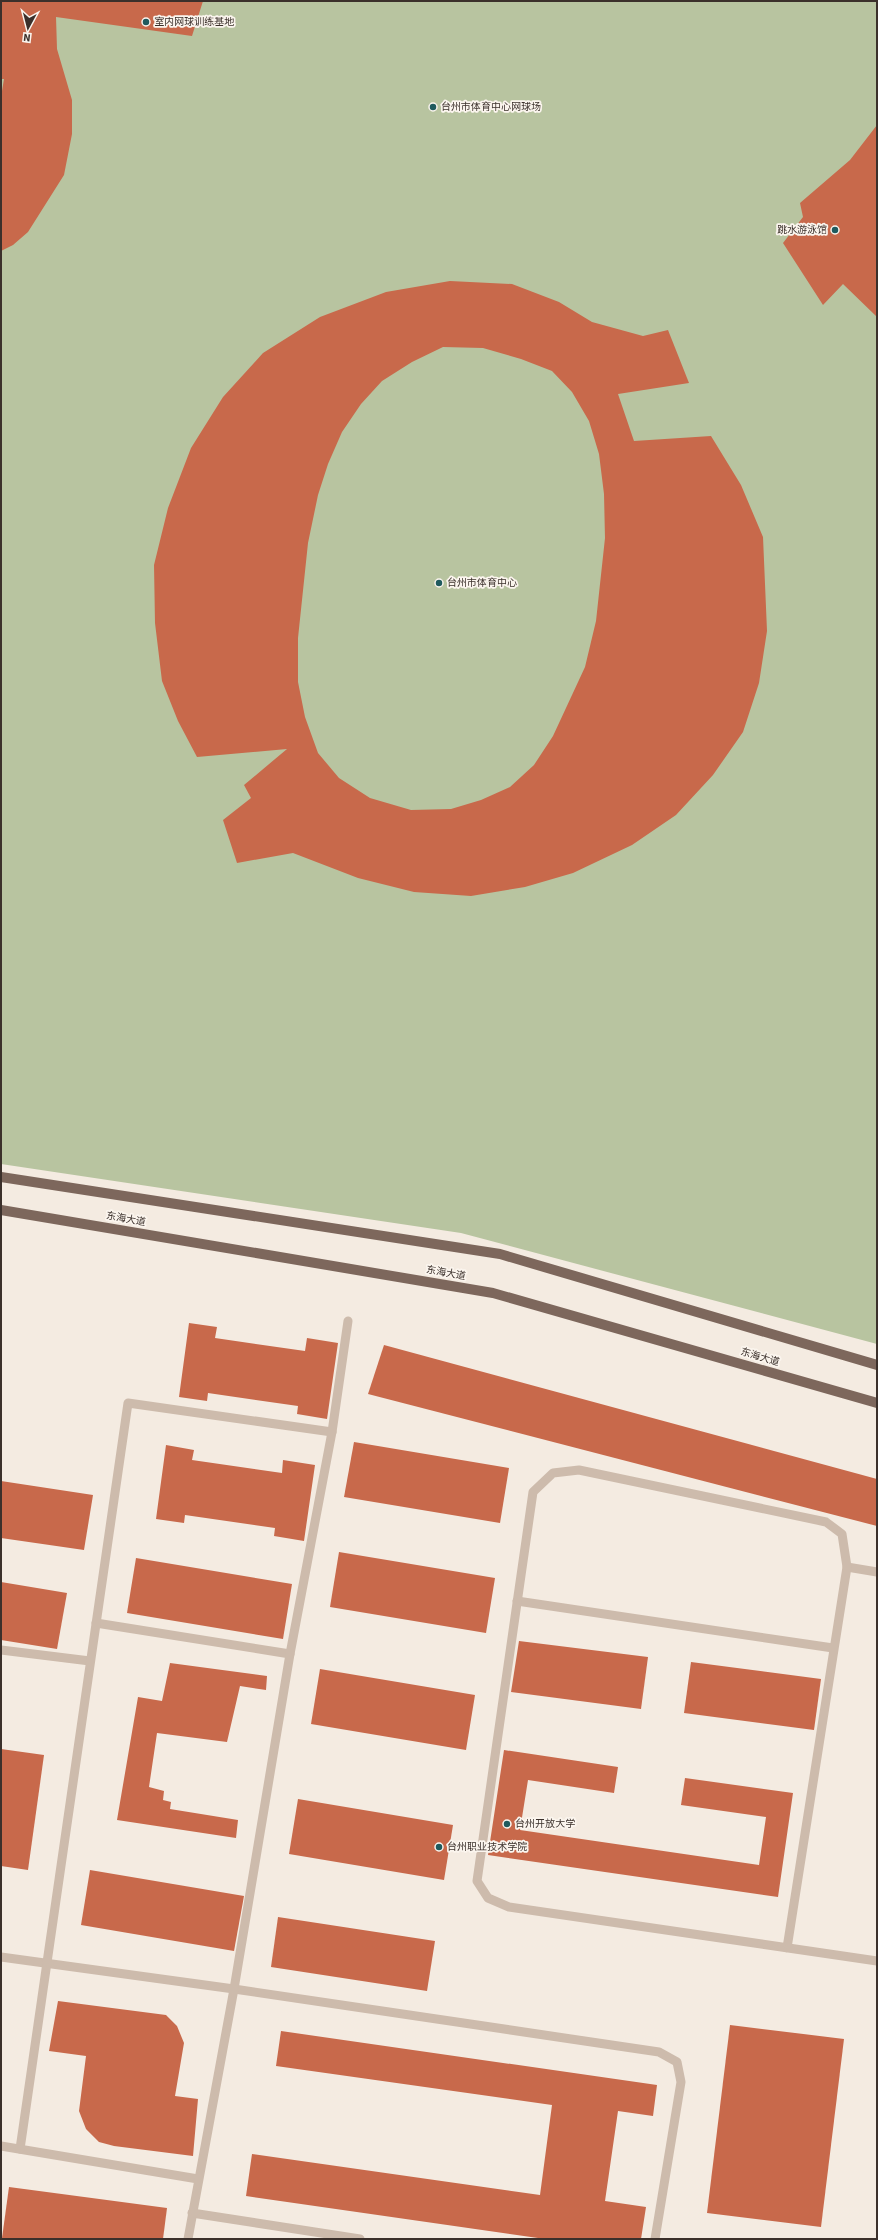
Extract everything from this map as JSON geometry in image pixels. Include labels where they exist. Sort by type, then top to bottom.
[{"type":"main road","points":[[1,1177],[500,1254],[877,1365]]},
{"type":"main road","name":"东海大道","points":[[1,1210],[493,1293],[877,1403]]},
{"type":"lane","points":[[188,2239],[198,2178],[208,2138],[234,1989],[290,1654],[332,1432],[348,1321]]},
{"type":"lane","points":[[20,2149],[128,1403],[332,1432]]},
{"type":"lane","points":[[787,1948],[833,1648],[847,1567],[842,1534],[826,1522],[579,1470],[553,1473],[532,1492],[477,1881],[488,1898],[509,1907],[787,1948],[877,1961]]},
{"type":"lane","points":[[847,1567],[877,1572]]},
{"type":"lane","points":[[517,1601],[833,1648]]},
{"type":"lane","points":[[96,1623],[290,1654]]},
{"type":"lane","points":[[1,1650],[90,1661]]},
{"type":"lane","points":[[1,1957],[234,1989],[659,2052],[677,2062],[681,2082],[655,2239]]},
{"type":"lane","points":[[1,2146],[198,2178]]},
{"type":"lane","points":[[192,2213],[360,2239]]},
{"type":"green space","name":"台州市体育中心","points":[[1,1],[877,1],[877,1344],[461,1233],[1,1164]]},
{"type":"building","points":[[1,1],[203,1],[192,36],[56,17],[57,49],[72,100],[72,134],[64,175],[28,232],[13,245],[1,251],[1,97],[4,79],[1,79]]},
{"type":"building","name":"跳水游泳馆","points":[[877,125],[877,317],[843,284],[823,305],[783,243],[803,217],[800,203],[850,160]]},
{"type":"building","name":"台州市体育中心","points":[[450,281],[512,284],[559,302],[592,322],[643,336],[668,330],[689,383],[618,394],[634,441],[711,436],[741,485],[763,537],[767,631],[759,683],[743,732],[713,775],[676,815],[632,845],[573,873],[525,887],[471,896],[414,892],[358,878],[293,853],[237,863],[223,820],[251,798],[244,785],[287,749],[197,757],[178,721],[162,681],[155,623],[154,565],[168,508],[191,448],[223,397],[263,353],[320,317],[386,292]],"holes":[[[443,347],[483,348],[521,359],[552,371],[572,392],[589,421],[599,454],[604,494],[605,538],[596,621],[585,667],[553,736],[534,765],[510,787],[481,800],[451,809],[411,810],[370,798],[339,778],[318,753],[305,717],[298,682],[298,638],[308,543],[318,495],[328,464],[342,432],[361,404],[382,381],[412,362]]]},
{"type":"building","points":[[189,1323],[217,1327],[215,1338],[305,1351],[307,1338],[338,1343],[327,1419],[297,1414],[298,1406],[208,1393],[207,1401],[179,1397]]},
{"type":"building","points":[[384,1345],[877,1479],[877,1526],[368,1394]]},
{"type":"building","points":[[354,1442],[509,1468],[500,1523],[344,1497]]},
{"type":"building","points":[[166,1445],[194,1450],[192,1460],[282,1473],[283,1460],[315,1465],[304,1541],[274,1536],[275,1528],[185,1515],[184,1523],[156,1519]]},
{"type":"building","points":[[1,1481],[93,1495],[84,1550],[1,1538]]},
{"type":"building","points":[[339,1552],[495,1578],[486,1633],[330,1607]]},
{"type":"building","points":[[136,1558],[292,1584],[283,1639],[127,1613]]},
{"type":"building","points":[[1,1582],[67,1593],[57,1649],[1,1640]]},
{"type":"building","points":[[519,1641],[648,1657],[641,1709],[511,1692]]},
{"type":"building","points":[[691,1662],[821,1679],[814,1730],[684,1713]]},
{"type":"building","points":[[170,1663],[267,1676],[266,1690],[240,1686],[227,1742],[157,1733],[149,1787],[164,1791],[163,1800],[171,1802],[170,1809],[238,1820],[236,1838],[117,1820],[138,1697],[162,1701]]},
{"type":"building","points":[[320,1669],[475,1695],[466,1750],[311,1724]]},
{"type":"building","points":[[1,1749],[44,1755],[28,1870],[1,1866]]},
{"type":"building","name":"台州开放大学","points":[[504,1750],[618,1767],[614,1793],[528,1780],[520,1830],[759,1865],[766,1817],[681,1805],[685,1778],[793,1793],[778,1897],[488,1855]]},
{"type":"building","points":[[298,1799],[453,1825],[444,1880],[289,1854]]},
{"type":"building","points":[[90,1870],[244,1896],[234,1951],[81,1925]]},
{"type":"building","points":[[278,1917],[435,1941],[427,1991],[271,1967]]},
{"type":"building","points":[[58,2001],[166,2015],[177,2026],[184,2043],[175,2096],[198,2099],[193,2156],[114,2146],[99,2142],[86,2129],[79,2111],[86,2056],[49,2051]]},
{"type":"building","points":[[730,2025],[844,2039],[821,2227],[707,2213]]},
{"type":"building","points":[[281,2031],[657,2085],[653,2116],[618,2111],[605,2201],[646,2207],[641,2239],[545,2239],[246,2196],[252,2154],[540,2195],[552,2105],[276,2066]]},
{"type":"building","points":[[9,2187],[167,2208],[163,2239],[2,2238]]},
{"type":"place","name":"室内网球训练基地","points":[[146,22]]},
{"type":"place","name":"台州市体育中心网球场","points":[[433,107]]},
{"type":"place","name":"跳水游泳馆","points":[[835,230]]},
{"type":"place","name":"台州市体育中心","points":[[439,583]]},
{"type":"place","name":"台州开放大学","points":[[507,1824]]},
{"type":"place","name":"台州职业技术学院","points":[[439,1847]]}]
